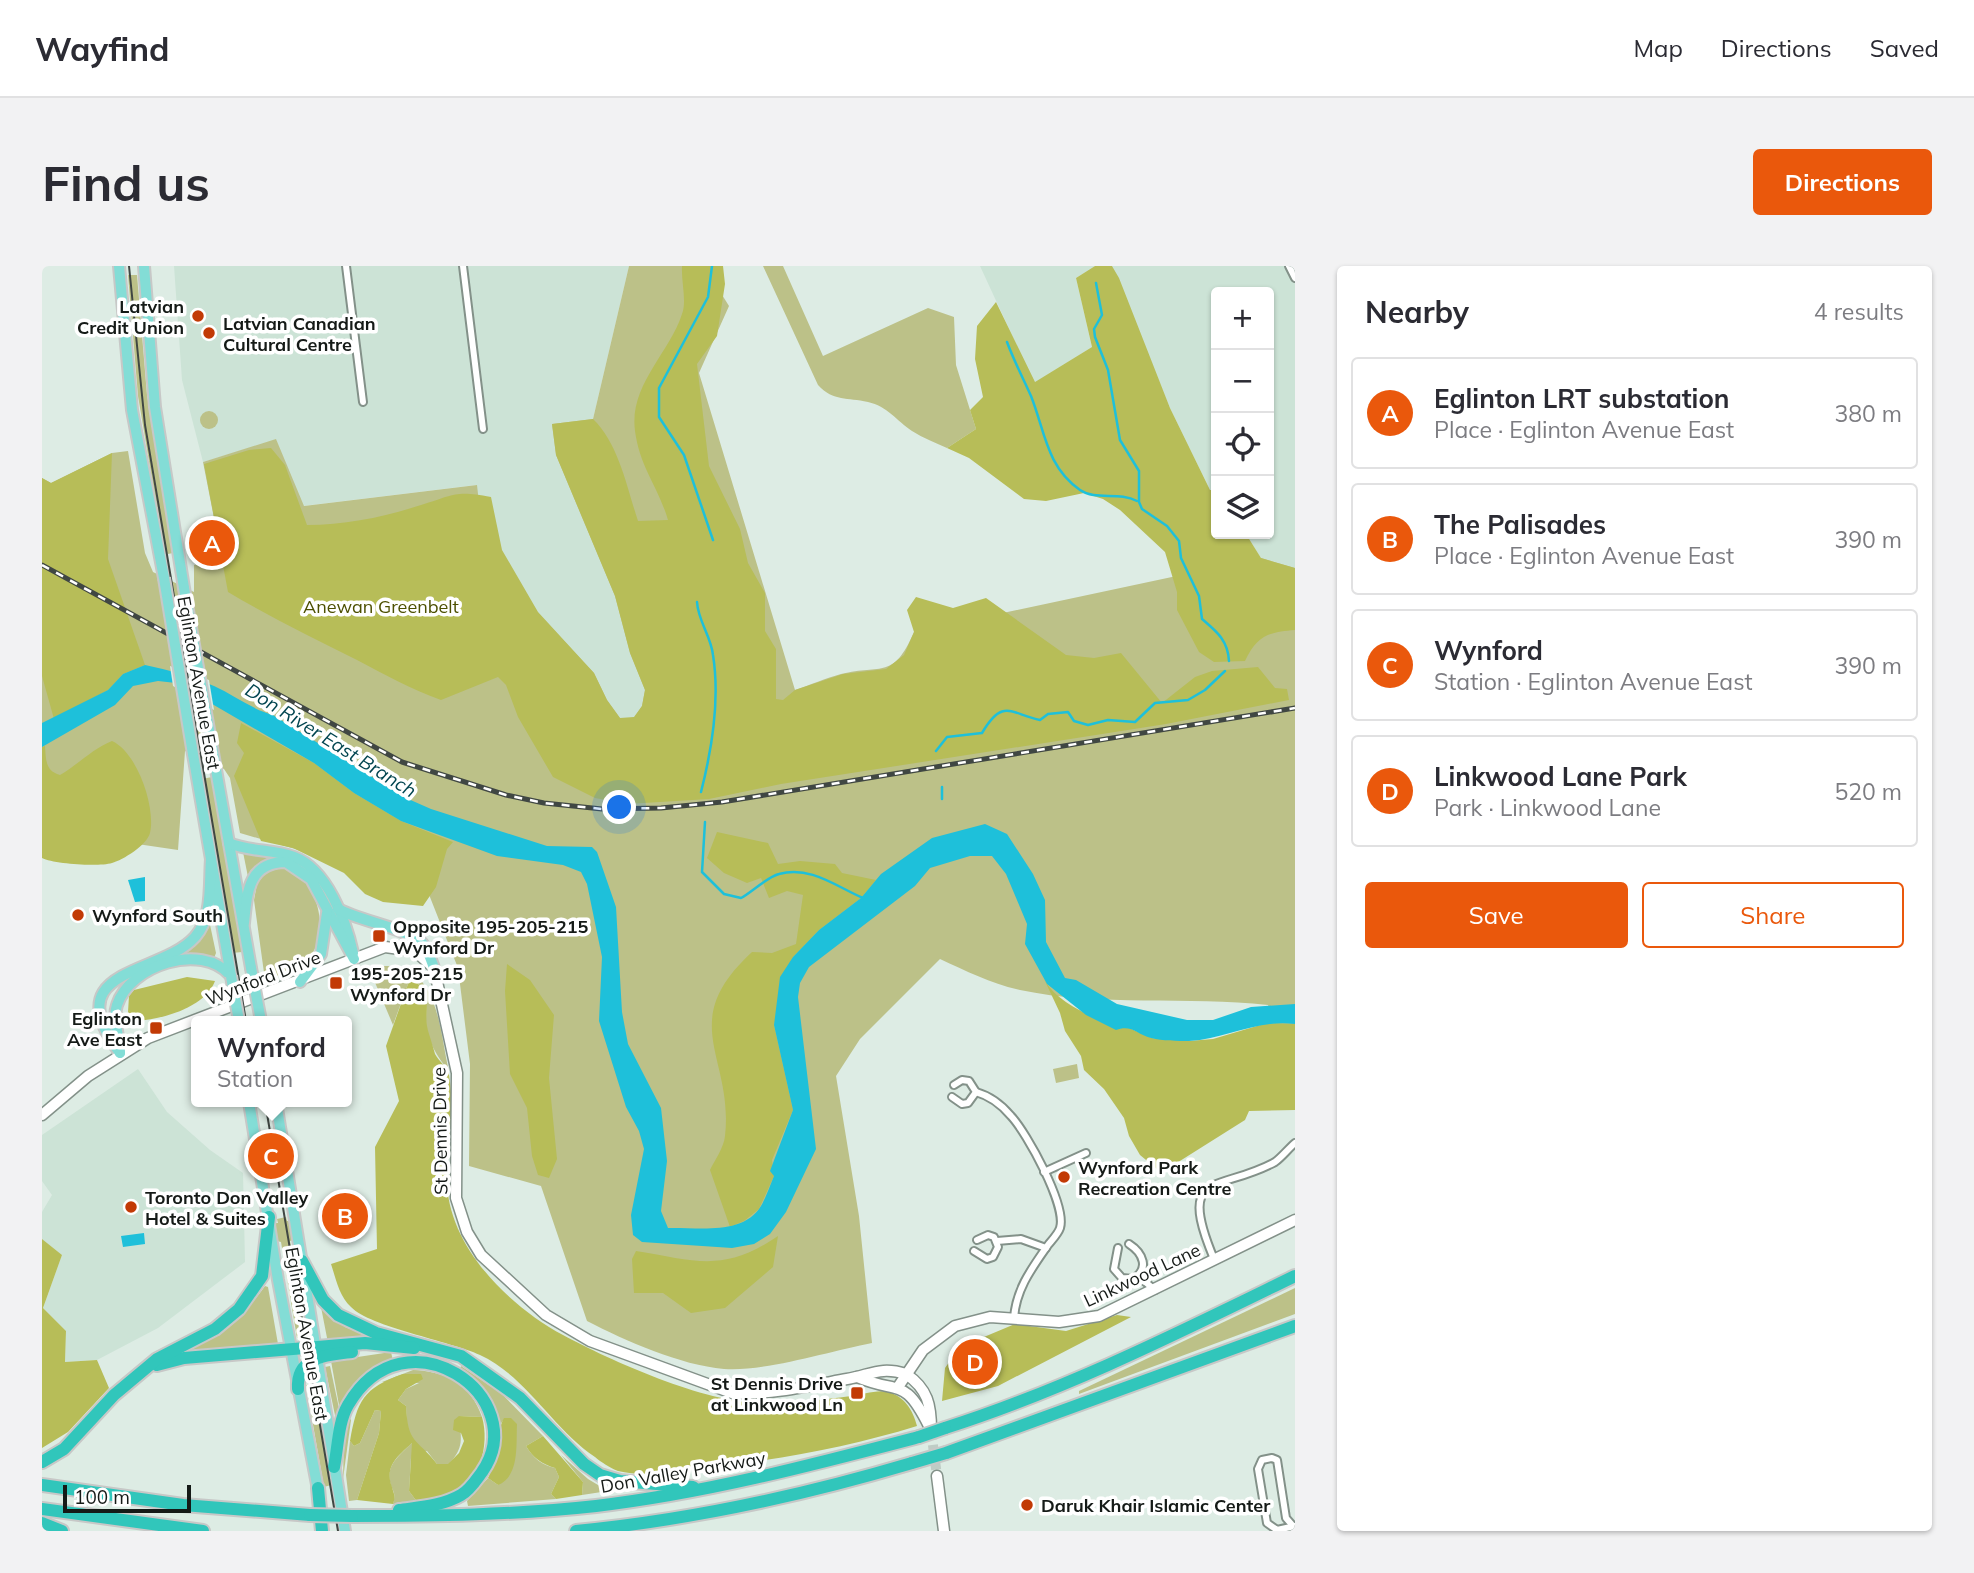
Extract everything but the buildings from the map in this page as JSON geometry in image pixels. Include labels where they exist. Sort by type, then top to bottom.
[{"type":"highway","points":[[42,1462],[64,1449],[134,1377],[157,1359],[215,1329],[239,1309],[262,1276],[269,1217]]},
{"type":"highway","points":[[302,1261],[323,1300],[357,1327],[461,1356],[520,1398],[584,1464],[600,1475],[620,1481],[704,1489]]},
{"type":"highway","name":"Don Valley Parkway","points":[[42,1485],[183,1505],[352,1516],[511,1513],[595,1506],[704,1489],[919,1437],[1014,1406],[1107,1368],[1295,1276]]},
{"type":"highway","points":[[576,1531],[698,1516],[841,1484],[946,1452],[1295,1326]]},
{"type":"highway","points":[[134,1377],[159,1363],[184,1358],[290,1350],[315,1352],[365,1343],[418,1349],[475,1365]]},
{"type":"highway","points":[[298,1389],[300,1373],[315,1352]]},
{"type":"highway","points":[[334,1467],[347,1406],[365,1385],[382,1371],[404,1363],[429,1362],[458,1373],[478,1390],[488,1411],[493,1432],[492,1450],[488,1463],[464,1494],[446,1502],[352,1516]]},
{"type":"highway","points":[[318,1488],[323,1531]]},
{"type":"highway","points":[[42,1509],[203,1531]]},
{"type":"highway","points":[[666,1531],[698,1516]]},
{"type":"highway","points":[[42,1523],[62,1531]]},
{"type":"main road","name":"Eglinton Avenue East","points":[[120,266],[132,410],[238,1016]]},
{"type":"main road","name":"Eglinton Avenue East","points":[[144,266],[155,407],[184,588],[260,1016]]},
{"type":"main road","points":[[229,843],[290,856],[307,864],[318,875],[332,908],[321,954],[300,982]]},
{"type":"main road","points":[[120,1053],[101,1019],[101,1003],[108,988],[124,973],[172,953],[196,936],[207,915],[211,859]]},
{"type":"main road","points":[[244,923],[249,883],[260,869],[278,862],[290,863],[303,872],[332,908],[349,934],[354,959]]},
{"type":"main road","points":[[332,908],[357,919],[412,935],[424,945],[434,968]]},
{"type":"main road","points":[[120,1053],[115,1009],[125,989],[137,978],[179,960],[194,958],[212,961],[231,976]]},
{"type":"main road","name":"Eglinton Avenue East","points":[[250,1107],[290,1350],[318,1488]]},
{"type":"main road","name":"Eglinton Avenue East","points":[[277,1107],[345,1531]]},
{"type":"street","points":[[346,266],[363,402]]},
{"type":"street","points":[[463,266],[483,429]]},
{"type":"street","points":[[1289,266],[1295,278]]},
{"type":"street","points":[[354,959],[385,947],[415,951],[434,968]]},
{"type":"street","name":"Wynford Drive","points":[[208,1016],[354,959]]},
{"type":"street","name":"St Dennis Drive","points":[[434,968],[457,1073],[459,1112],[454,1159],[456,1198],[467,1232],[489,1264],[547,1315],[590,1341],[732,1394],[755,1394],[857,1377],[872,1370],[906,1374]]},
{"type":"street","name":"Wynford Drive","points":[[42,1115],[120,1053],[148,1038],[191,1022]]},
{"type":"street","points":[[954,1085],[962,1080],[969,1081],[976,1092],[993,1100],[1011,1115],[1027,1137],[1062,1216],[1059,1231],[1045,1248],[1018,1292],[1014,1318]]},
{"type":"street","points":[[952,1097],[962,1104],[968,1103],[976,1092]]},
{"type":"street","points":[[1214,1259],[1200,1213],[1202,1195],[1211,1185],[1277,1161],[1295,1143]]},
{"type":"street","points":[[1044,1172],[1086,1153]]},
{"type":"street","name":"Linkwood Lane","points":[[898,1387],[933,1340],[955,1326],[979,1318],[1080,1321],[1155,1290],[1295,1220]]},
{"type":"street","points":[[977,1240],[988,1235],[997,1241],[1019,1239],[1045,1248]]},
{"type":"street","points":[[974,1251],[982,1258],[993,1257],[997,1253],[997,1241]]},
{"type":"street","points":[[1118,1248],[1113,1263],[1117,1274],[1127,1280],[1138,1276],[1143,1263],[1136,1249],[1129,1244]]},
{"type":"street","points":[[1138,1276],[1155,1290]]},
{"type":"street","points":[[898,1387],[916,1401],[931,1430],[931,1405],[927,1396],[906,1374]]},
{"type":"street","name":"St Dennis Drive","points":[[857,1377],[873,1384],[898,1387]]},
{"type":"street","points":[[1262,1460],[1277,1460],[1286,1518],[1294,1526],[1277,1531],[1267,1523],[1258,1469],[1262,1460]]},
{"type":"street","points":[[937,1476],[944,1531]]},
{"type":"shaded area","points":[[174,266],[629,266],[593,419],[552,424],[556,455],[615,596],[630,653],[645,690],[642,706],[634,718],[620,718],[607,700],[594,673],[485,556],[476,485],[303,506],[276,440],[203,462],[182,380]]},
{"type":"shaded area","points":[[980,266],[1095,266],[1076,278],[1092,347],[1034,383]]},
{"type":"shaded area","points":[[1112,266],[1295,266],[1295,568],[1261,558],[1249,539],[1274,539],[1274,287],[1211,287],[1211,490],[1170,408]]},
{"type":"shaded area","points":[[217,523],[225,558],[195,564],[188,530]]},
{"type":"shaded area","points":[[138,1069],[167,1112],[210,1150],[243,1173],[245,1262],[158,1328],[97,1360],[65,1362],[66,1331],[43,1308],[62,1255],[42,1239],[42,1212],[52,1195],[42,1181],[42,1135]]},
{"type":"green space","name":"Anewan Greenbelt","points":[[629,266],[704,266],[729,306],[699,373],[795,690],[841,674],[893,664],[907,647],[914,632],[1261,558],[1295,568],[1295,1085],[1268,1005],[1113,1000],[1050,995],[999,984],[940,959],[860,1039],[836,1076],[859,1216],[872,1343],[759,1367],[724,1369],[690,1363],[636,1344],[587,1321],[541,1186],[469,1166],[470,1064],[458,968],[426,887],[240,833],[230,778],[224,769],[185,751],[178,850],[42,830],[42,478],[51,483],[112,453],[128,451],[145,553],[153,572],[194,592],[194,565],[222,559],[203,462],[276,439],[304,506],[477,485],[485,556],[594,673],[607,700],[620,718],[634,718],[642,706],[645,690],[630,653],[615,596],[556,455],[552,424],[593,419]]},
{"type":"green space","name":"Anewan Greenbelt","points":[[682,266],[723,266],[725,284],[717,336],[697,364],[709,466],[740,529],[748,563],[765,593],[765,631],[776,649],[776,699],[783,700],[795,690],[843,674],[886,669],[904,655],[914,632],[907,610],[916,597],[953,608],[986,598],[1066,655],[1094,658],[1121,653],[1162,703],[1195,677],[1212,671],[1258,667],[1275,688],[1287,689],[1289,700],[1166,724],[781,784],[709,799],[627,804],[595,798],[553,777],[518,717],[506,685],[498,677],[441,700],[388,676],[228,592],[204,464],[249,450],[271,448],[285,465],[307,525],[336,524],[379,517],[455,495],[491,497],[502,550],[538,612],[594,673],[607,700],[620,718],[634,717],[642,706],[645,690],[630,653],[615,596],[556,455],[552,424],[593,419],[616,454],[638,521],[668,520],[637,444],[635,414],[644,384],[682,314]]},
{"type":"green space","points":[[763,266],[783,266],[823,356],[928,308],[954,317],[956,365],[976,429],[947,448],[912,431],[881,407],[868,402],[835,397],[824,390],[818,385]]},
{"type":"green space","points":[[1095,266],[1112,266],[1119,278],[1170,408],[1211,490],[1211,539],[1249,539],[1261,558],[1295,568],[1295,630],[1264,637],[1254,646],[1245,661],[1214,662],[1199,652],[1177,610],[1177,592],[1165,552],[1120,510],[1103,499],[1084,493],[1046,501],[1024,499],[969,458],[947,448],[976,429],[970,410],[983,397],[975,359],[977,326],[996,302],[1035,382],[1092,347],[1076,278]]},
{"type":"green space","points":[[128,275],[137,275],[147,395],[173,553],[168,554],[164,550],[138,396]]},
{"type":"green space","points":[[209,411],[215,414],[218,420],[215,426],[209,429],[203,426],[200,420],[203,414]]},
{"type":"green space","points":[[112,453],[108,559],[145,665],[123,674],[108,690],[54,719],[42,676],[42,478],[51,483]]},
{"type":"green space","points":[[241,723],[314,763],[354,793],[401,821],[453,842],[447,849],[436,887],[423,906],[383,902],[365,894],[344,873],[293,848],[261,841],[234,776],[244,753],[237,743]]},
{"type":"green space","points":[[112,741],[129,756],[143,781],[150,809],[148,838],[134,851],[112,863],[76,864],[42,858],[42,747],[45,746],[46,760],[51,771],[60,775]]},
{"type":"green space","points":[[212,777],[242,952],[232,953],[202,779]]},
{"type":"green space","points":[[717,832],[768,843],[778,864],[800,861],[835,864],[842,873],[876,880],[861,898],[819,930],[793,957],[774,1025],[793,1110],[772,1160],[774,1176],[759,1209],[744,1221],[730,1227],[710,1170],[725,1136],[726,1108],[713,1041],[712,1020],[717,999],[729,977],[752,952],[772,953],[796,944],[803,895],[787,891],[769,898],[761,878],[747,883],[724,873],[707,858]]},
{"type":"green space","points":[[243,852],[279,857],[248,877]]},
{"type":"green space","points":[[282,868],[304,881],[312,892],[320,920],[319,934],[316,947],[305,962],[289,972],[265,980],[254,900],[257,884],[266,872]]},
{"type":"green space","points":[[209,920],[216,953],[214,958],[178,955]]},
{"type":"green space","points":[[507,964],[530,980],[554,1015],[549,1078],[557,1159],[549,1178],[538,1175],[532,1156],[527,1108],[510,1074],[505,991]]},
{"type":"green space","points":[[383,966],[397,966],[411,972],[430,994],[440,1025],[449,1071],[430,1041],[426,999],[415,980],[408,984],[393,1025],[371,973]]},
{"type":"green space","points":[[187,977],[215,981],[210,990],[193,1005],[171,1014],[137,1021],[128,1012],[129,996],[134,990]]},
{"type":"green space","points":[[1044,979],[1067,1003],[1116,1029],[1127,1027],[1152,1038],[1189,1041],[1213,1039],[1267,1023],[1295,1024],[1295,1110],[1249,1111],[1245,1120],[1164,1171],[1157,1169],[1140,1155],[1129,1136],[1124,1118],[1104,1089],[1084,1070],[1081,1056],[1065,1031],[1060,1013]]},
{"type":"green space","points":[[415,980],[427,1001],[427,1026],[435,1054],[449,1075],[451,1113],[447,1176],[449,1201],[456,1225],[483,1269],[521,1307],[583,1345],[688,1389],[740,1401],[762,1403],[818,1400],[884,1391],[903,1400],[913,1414],[917,1426],[836,1447],[753,1462],[658,1473],[618,1471],[580,1445],[526,1389],[496,1364],[467,1350],[375,1321],[351,1307],[341,1293],[331,1264],[377,1249],[375,1147],[399,1101],[386,1046],[408,984]]},
{"type":"green space","points":[[1077,1064],[1079,1078],[1056,1083],[1053,1069]]},
{"type":"green space","points":[[286,1217],[287,1221],[291,1221],[293,1240],[290,1241],[306,1336],[297,1338],[281,1242],[277,1241],[274,1223],[278,1223],[277,1219]]},
{"type":"green space","points":[[778,1236],[773,1267],[725,1308],[691,1313],[663,1293],[634,1293],[632,1259],[636,1251],[693,1260],[725,1260],[759,1248]]},
{"type":"green space","points":[[42,1239],[62,1255],[43,1308],[66,1331],[65,1362],[97,1360],[109,1388],[68,1432],[42,1448]]},
{"type":"green space","points":[[265,1286],[268,1287],[278,1344],[188,1354],[186,1349],[210,1337],[240,1315]]},
{"type":"green space","points":[[1295,1288],[1295,1314],[1079,1394],[1079,1391]]},
{"type":"green space","points":[[321,1307],[345,1327],[367,1336],[367,1340],[328,1343]]},
{"type":"green space","points":[[1117,1315],[1131,1317],[998,1386],[942,1401],[945,1368],[960,1347],[1015,1324],[1066,1331]]},
{"type":"green space","points":[[391,1352],[393,1361],[344,1407],[339,1405],[331,1361]]},
{"type":"green space","points":[[330,1366],[340,1413],[336,1420],[325,1367]]},
{"type":"green space","points":[[461,1366],[502,1394],[543,1436],[526,1446],[538,1460],[555,1468],[559,1477],[551,1494],[556,1499],[468,1506],[467,1501],[488,1478],[498,1485],[511,1418],[505,1418],[499,1426],[490,1400],[475,1381],[460,1370]]},
{"type":"green space","points":[[413,1370],[436,1373],[455,1381],[471,1396],[482,1417],[459,1416],[459,1448],[448,1465],[437,1464],[427,1451],[411,1458],[409,1491],[418,1503],[393,1504],[391,1467],[413,1442],[407,1432],[406,1406],[398,1400],[406,1389],[419,1383],[382,1382]]},
{"type":"green space","points":[[403,1374],[421,1374],[423,1379],[406,1389],[398,1400],[406,1406],[409,1428],[414,1440],[437,1464],[448,1464],[459,1453],[464,1441],[461,1433],[453,1430],[454,1420],[459,1416],[482,1417],[485,1439],[480,1462],[469,1483],[460,1490],[446,1497],[418,1503],[409,1491],[412,1443],[391,1467],[390,1480],[395,1497],[393,1504],[357,1500],[379,1433],[381,1411],[375,1410],[360,1443],[354,1446],[350,1441],[359,1406],[370,1391]]},
{"type":"green space","points":[[313,1384],[331,1485],[324,1487],[306,1385]]},
{"type":"green space","points":[[375,1410],[381,1411],[379,1433],[357,1500],[349,1501],[346,1475],[350,1441],[354,1446],[360,1443]]},
{"type":"green space","points":[[349,1417],[351,1420],[343,1479],[344,1437]]},
{"type":"green space","points":[[504,1418],[511,1418],[517,1424],[516,1450],[510,1474],[498,1485],[488,1478]]},
{"type":"green space","points":[[543,1436],[583,1482],[582,1495],[556,1499],[551,1494],[559,1477],[555,1468],[538,1460],[526,1446]]},
{"type":"green space","points":[[561,1455],[588,1479],[608,1491],[582,1495],[583,1482]]},
{"type":"water","points":[[145,665],[205,682],[273,715],[406,798],[431,809],[547,846],[592,847],[597,852],[616,907],[622,1012],[628,1044],[661,1108],[667,1161],[661,1211],[668,1228],[705,1229],[731,1226],[753,1216],[761,1206],[774,1176],[770,1171],[793,1110],[774,1025],[780,977],[793,957],[819,930],[861,898],[881,874],[932,838],[985,824],[1007,834],[1033,874],[1045,900],[1046,942],[1065,978],[1076,980],[1117,1004],[1187,1020],[1213,1020],[1251,1007],[1295,1004],[1295,1024],[1268,1024],[1189,1041],[1156,1039],[1126,1028],[1116,1030],[1086,1015],[1047,984],[1025,944],[1027,924],[1006,874],[992,856],[970,856],[930,868],[915,886],[809,967],[800,983],[798,997],[816,1149],[786,1212],[770,1234],[754,1244],[732,1248],[642,1242],[633,1235],[631,1215],[644,1149],[639,1131],[626,1107],[599,1021],[602,957],[587,884],[581,872],[563,865],[497,856],[401,821],[354,793],[314,763],[176,683],[158,681],[133,686],[115,705],[42,747],[42,723],[108,690],[123,674]]},
{"type":"water","points":[[145,877],[145,901],[135,902],[128,880]]},
{"type":"water","points":[[144,1233],[145,1244],[123,1247],[121,1236]]},
{"type":"pier","points":[[170,666],[209,680],[214,710],[173,686]]},
{"type":"waterway","points":[[712,266],[708,297],[659,388],[659,417],[684,455],[713,540]]},
{"type":"waterway","points":[[1096,283],[1102,315],[1094,329],[1095,337],[1108,370],[1120,440],[1139,471],[1139,502],[1142,509],[1167,526],[1179,541],[1181,558],[1199,596],[1202,619],[1224,642],[1229,661]]},
{"type":"waterway","points":[[1007,342],[1031,396],[1048,447],[1060,470],[1069,481],[1086,493],[1137,501]]},
{"type":"waterway","points":[[697,602],[712,648],[716,689],[711,741],[701,792]]},
{"type":"waterway","points":[[936,751],[947,737],[982,733],[989,722],[1002,711],[1040,720],[1048,714],[1068,712],[1074,721],[1088,725],[1108,720],[1135,722],[1155,703],[1188,700],[1205,690],[1225,671]]},
{"type":"waterway","points":[[942,787],[942,799]]},
{"type":"waterway","points":[[705,822],[702,872],[724,894],[741,898],[779,874],[802,872],[823,878],[863,898]]},
{"type":"tunnel","points":[[931,1430],[937,1476]]},
{"type":"tram line","points":[[129,266],[145,425],[245,1016]]},
{"type":"tram line","points":[[266,1107],[338,1531]]},
{"type":"railway","points":[[42,565],[402,762],[506,795],[544,803],[602,809],[661,808],[722,802],[1295,708]]},
{"type":"place","name":"Latvian Credit Union","points":[[198,316]]},
{"type":"place","name":"Latvian Canadian Cultural Centre","points":[[209,333]]},
{"type":"place","name":"Eglinton LRT substation","points":[[212,543]]},
{"type":"place","name":"Wynford South","points":[[78,915]]},
{"type":"place","name":"Opposite 195-205-215 Wynford Dr","points":[[379,936]]},
{"type":"place","name":"195-205-215 Wynford Dr","points":[[336,983]]},
{"type":"place","name":"Eglinton Ave East","points":[[156,1028]]},
{"type":"place","name":"Wynford","points":[[271,1156]]},
{"type":"place","name":"Wynford Park Recreation Centre","points":[[1064,1177]]},
{"type":"place","name":"Toronto Don Valley Hotel & Suites","points":[[131,1207]]},
{"type":"place","name":"The Palisades","points":[[345,1216]]},
{"type":"place","name":"Linkwood Lane Park","points":[[975,1362]]},
{"type":"place","name":"St Dennis Drive at Linkwood Ln","points":[[857,1393]]},
{"type":"place","name":"Daruk Khair Islamic Center","points":[[1027,1505]]},
{"type":"water label","name":"Don River East Branch","points":[[331,740]]}]
